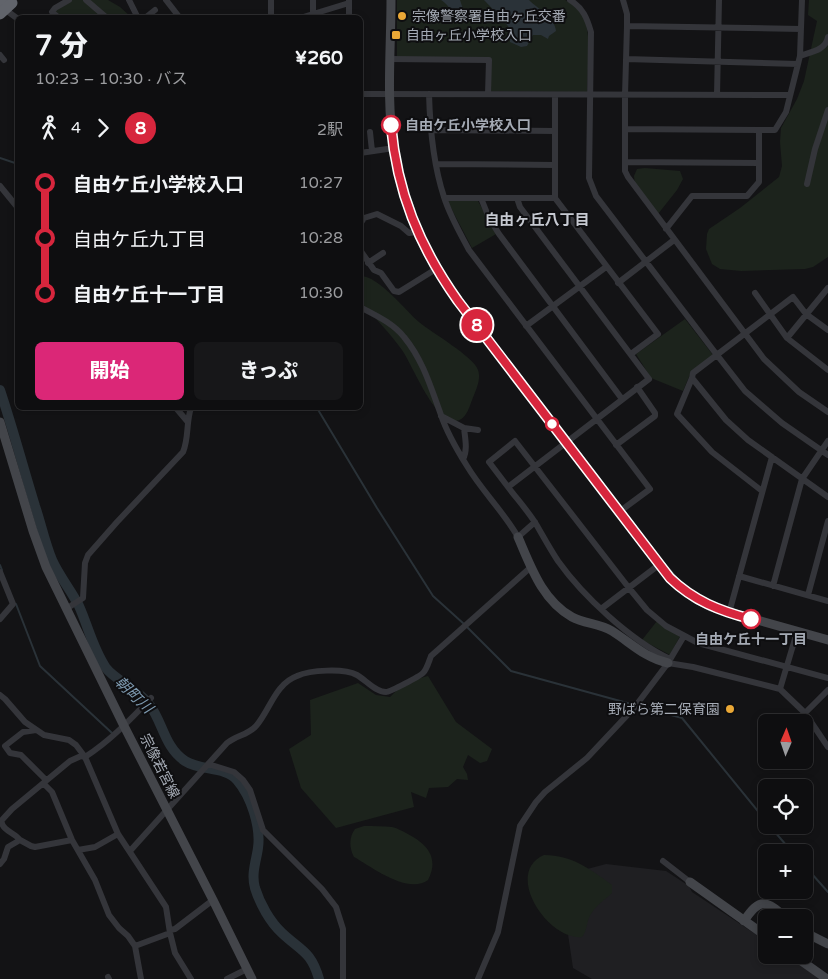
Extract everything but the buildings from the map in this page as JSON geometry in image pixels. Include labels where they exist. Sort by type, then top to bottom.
[{"type":"highway","points":[[0,14],[6,2]]},
{"type":"street","points":[[56,15],[52,12],[55,8],[69,0]]},
{"type":"street","points":[[86,0],[104,15]]},
{"type":"street","points":[[129,0],[136,15]]},
{"type":"street","points":[[166,0],[178,15]]},
{"type":"street","points":[[271,0],[271,15]]},
{"type":"street","points":[[313,0],[313,15]]},
{"type":"street","points":[[391,0],[390,95],[394,148],[401,188],[417,232],[436,269],[464,309],[566,442],[660,564],[680,587],[694,598],[711,607],[828,640]]},
{"type":"street","points":[[570,0],[580,2],[591,32],[589,178],[596,196],[745,391],[761,406],[828,455]]},
{"type":"street","points":[[623,0],[627,14],[625,171],[764,360],[799,392],[828,412]]},
{"type":"street","points":[[717,95],[720,0]]},
{"type":"street","points":[[625,129],[775,130],[786,112],[800,56],[802,0]]},
{"type":"street","points":[[315,15],[349,1],[349,15]]},
{"type":"street","points":[[6,2],[8,13],[15,17]]},
{"type":"street","points":[[149,15],[156,10]]},
{"type":"street","points":[[627,26],[801,29]]},
{"type":"street","points":[[800,56],[822,48],[827,42],[828,37]]},
{"type":"street","points":[[390,59],[488,60],[488,94]]},
{"type":"street","points":[[626,60],[798,64]]},
{"type":"street","points":[[363,94],[790,95]]},
{"type":"street","points":[[429,94],[431,130],[436,164],[445,198],[469,250],[650,488],[620,512]]},
{"type":"street","points":[[555,95],[554,198],[658,334],[631,354]]},
{"type":"street","points":[[807,184],[815,149],[828,110]]},
{"type":"street","points":[[431,130],[555,130]]},
{"type":"street","points":[[666,229],[692,196],[747,196],[759,182],[759,130]]},
{"type":"street","points":[[370,132],[372,151]]},
{"type":"street","points":[[363,152],[394,148]]},
{"type":"street","points":[[625,162],[759,163]]},
{"type":"street","points":[[436,164],[554,165]]},
{"type":"street","points":[[0,186],[15,204]]},
{"type":"street","points":[[445,198],[554,198]]},
{"type":"street","points":[[481,198],[489,218],[499,234],[622,399]]},
{"type":"street","points":[[508,487],[649,379],[520,207],[518,198]]},
{"type":"street","points":[[363,220],[377,214],[401,226],[409,233],[417,232]]},
{"type":"street","points":[[618,283],[674,240]]},
{"type":"street","points":[[368,262],[383,253]]},
{"type":"street","points":[[363,254],[374,270],[381,273],[394,291],[399,292],[436,269]]},
{"type":"street","points":[[526,326],[606,267]]},
{"type":"street","points":[[786,338],[827,290]]},
{"type":"street","points":[[755,293],[786,338],[828,370]]},
{"type":"street","points":[[762,491],[712,452],[677,414],[693,373],[793,297],[806,314],[828,330]]},
{"type":"street","points":[[363,308],[380,317],[404,337],[424,368],[448,433],[463,459],[480,486],[518,537],[536,579],[544,591],[562,610],[573,618],[604,626],[647,656],[780,689],[805,713],[827,742]]},
{"type":"street","points":[[692,378],[726,420],[748,440],[828,497]]},
{"type":"street","points":[[616,445],[655,416],[655,413],[638,387]]},
{"type":"street","points":[[178,410],[187,421]]},
{"type":"street","points":[[66,609],[83,598],[85,562],[88,555],[116,522],[183,452],[186,445],[187,421],[190,410]]},
{"type":"street","points":[[441,416],[464,428],[478,430]]},
{"type":"street","name":"宗像若宮線","points":[[0,422],[39,549],[66,609],[252,979]]},
{"type":"street","points":[[463,459],[465,457],[466,441],[464,428]]},
{"type":"street","points":[[669,661],[652,650],[601,609],[569,575],[535,522],[489,462],[515,441],[629,588],[647,610],[666,626],[698,643],[828,678]]},
{"type":"street","points":[[773,586],[802,479],[828,441]]},
{"type":"street","points":[[728,613],[772,457]]},
{"type":"street","points":[[808,595],[828,521]]},
{"type":"street","points":[[518,537],[535,522]]},
{"type":"street","points":[[601,609],[660,564]]},
{"type":"street","points":[[130,851],[235,736],[243,736],[255,727],[275,695],[289,680],[297,676],[317,672],[349,672],[385,693],[392,691],[401,684],[422,674],[431,656],[531,567]]},
{"type":"street","points":[[0,572],[13,604],[0,619]]},
{"type":"street","points":[[739,576],[828,601]]},
{"type":"street","points":[[780,689],[797,632]]},
{"type":"street","points":[[478,979],[498,932],[520,826],[536,802],[588,758],[634,708],[669,661],[684,636]]},
{"type":"street","points":[[805,713],[828,690]]},
{"type":"street","points":[[0,694],[25,722],[44,735],[69,740],[76,745],[85,757],[118,834],[166,907],[175,953],[191,979]]},
{"type":"street","points":[[72,840],[34,847],[5,830],[1,822],[12,809],[70,761],[81,756],[85,757],[124,726],[151,698]]},
{"type":"street","points":[[36,730],[23,732],[5,746],[10,753],[21,755],[52,792],[72,840],[84,864],[95,880],[108,915],[135,946],[139,979]]},
{"type":"street","points":[[208,764],[234,772],[243,780],[250,790],[263,830],[322,889],[336,906],[343,929],[343,979]]},
{"type":"street","points":[[78,850],[95,847],[118,834]]},
{"type":"street","points":[[0,864],[8,847],[20,840]]},
{"type":"street","points":[[663,861],[758,931]]},
{"type":"street","points":[[135,946],[170,932],[213,900]]},
{"type":"street","points":[[744,921],[757,905],[765,902],[776,909]]},
{"type":"street","points":[[813,936],[828,944]]},
{"type":"street","points":[[806,964],[827,979]]},
{"type":"street","points":[[227,979],[247,969]]},
{"type":"shaded area","points":[[64,0],[108,0],[129,15],[50,15],[51,11]]},
{"type":"shaded area","points":[[397,0],[565,0],[579,9],[587,26],[589,49],[587,92],[491,91],[491,59],[397,58]]},
{"type":"shaded area","points":[[441,0],[460,0],[467,21],[458,17]]},
{"type":"shaded area","points":[[484,0],[529,0],[553,22],[556,31],[548,39],[541,35],[533,35],[527,46],[521,47],[510,42],[510,29]]},
{"type":"shaded area","points":[[809,0],[828,0],[828,257],[813,267],[805,269],[741,271],[720,269],[712,264],[706,249],[709,229],[740,208],[779,177],[782,166],[781,128],[797,99],[804,81],[817,21],[808,15]]},
{"type":"shaded area","points":[[637,169],[680,171],[683,179],[677,190],[658,214],[635,185],[634,176]]},
{"type":"shaded area","points":[[449,201],[478,201],[496,234],[472,248]]},
{"type":"shaded area","points":[[363,276],[375,281],[383,287],[419,322],[475,364],[479,373],[478,383],[469,407],[462,418],[455,421],[447,419],[440,413],[425,392],[402,350],[363,304]]},
{"type":"shaded area","points":[[685,319],[713,355],[691,372],[683,391],[651,378],[636,354]]},
{"type":"shaded area","points":[[657,621],[680,636],[670,655],[642,640]]},
{"type":"shaded area","points":[[428,676],[456,722],[492,749],[487,761],[480,763],[468,755],[463,767],[468,780],[457,779],[448,787],[429,788],[426,798],[411,792],[414,807],[336,828],[301,788],[289,749],[311,735],[310,700],[358,683],[376,695],[390,697],[405,682]]},
{"type":"shaded area","points":[[364,826],[394,827],[420,841],[432,858],[431,872],[428,880],[420,884],[401,882],[380,873],[354,857],[351,846],[352,835],[355,829]]},
{"type":"shaded area","points":[[544,855],[572,860],[588,868],[612,885],[612,893],[593,911],[582,937],[569,935],[556,928],[544,918],[535,904],[529,890],[528,876],[532,864]]},
{"type":"shaded area","points":[[606,864],[666,871],[689,886],[692,892],[758,936],[758,964],[799,964],[820,979],[592,979],[573,968],[565,914],[576,872]]},
{"type":"waterway","points":[[0,158],[15,163]]},
{"type":"waterway","name":"朝町川","points":[[0,390],[52,560],[79,606],[101,661],[110,672],[149,704],[168,742],[178,755],[191,764],[219,770],[232,776],[247,794],[254,812],[259,840],[254,868],[257,894],[273,924],[309,957],[319,979]]},
{"type":"waterway","points":[[318,410],[433,596],[464,624]]},
{"type":"waterway","points":[[0,565],[2,570]]},
{"type":"waterway","points":[[16,604],[40,666],[112,733]]},
{"type":"waterway","points":[[467,627],[511,671],[682,718],[758,811]]},
{"type":"waterway","points":[[777,834],[785,844]]},
{"type":"waterway","points":[[813,875],[828,892]]},
{"type":"bus line","name":"8","points":[[391,125],[397,168],[408,210],[436,269],[458,301],[670,578],[694,598],[711,607],[751,619]]},
{"type":"place","name":"宗像警察署自由ヶ丘交番","points":[[402,16]]},
{"type":"place","name":"自由ヶ丘小学校入口","points":[[396,35]]},
{"type":"place","name":"自由ケ丘小学校入口","points":[[391,125]]},
{"type":"place","name":"自由ケ丘十一丁目","points":[[751,619]]},
{"type":"place","name":"野ばら第二保育園","points":[[730,709]]},
{"type":"district","name":"自由ヶ丘八丁目","points":[[537,220]]}]
